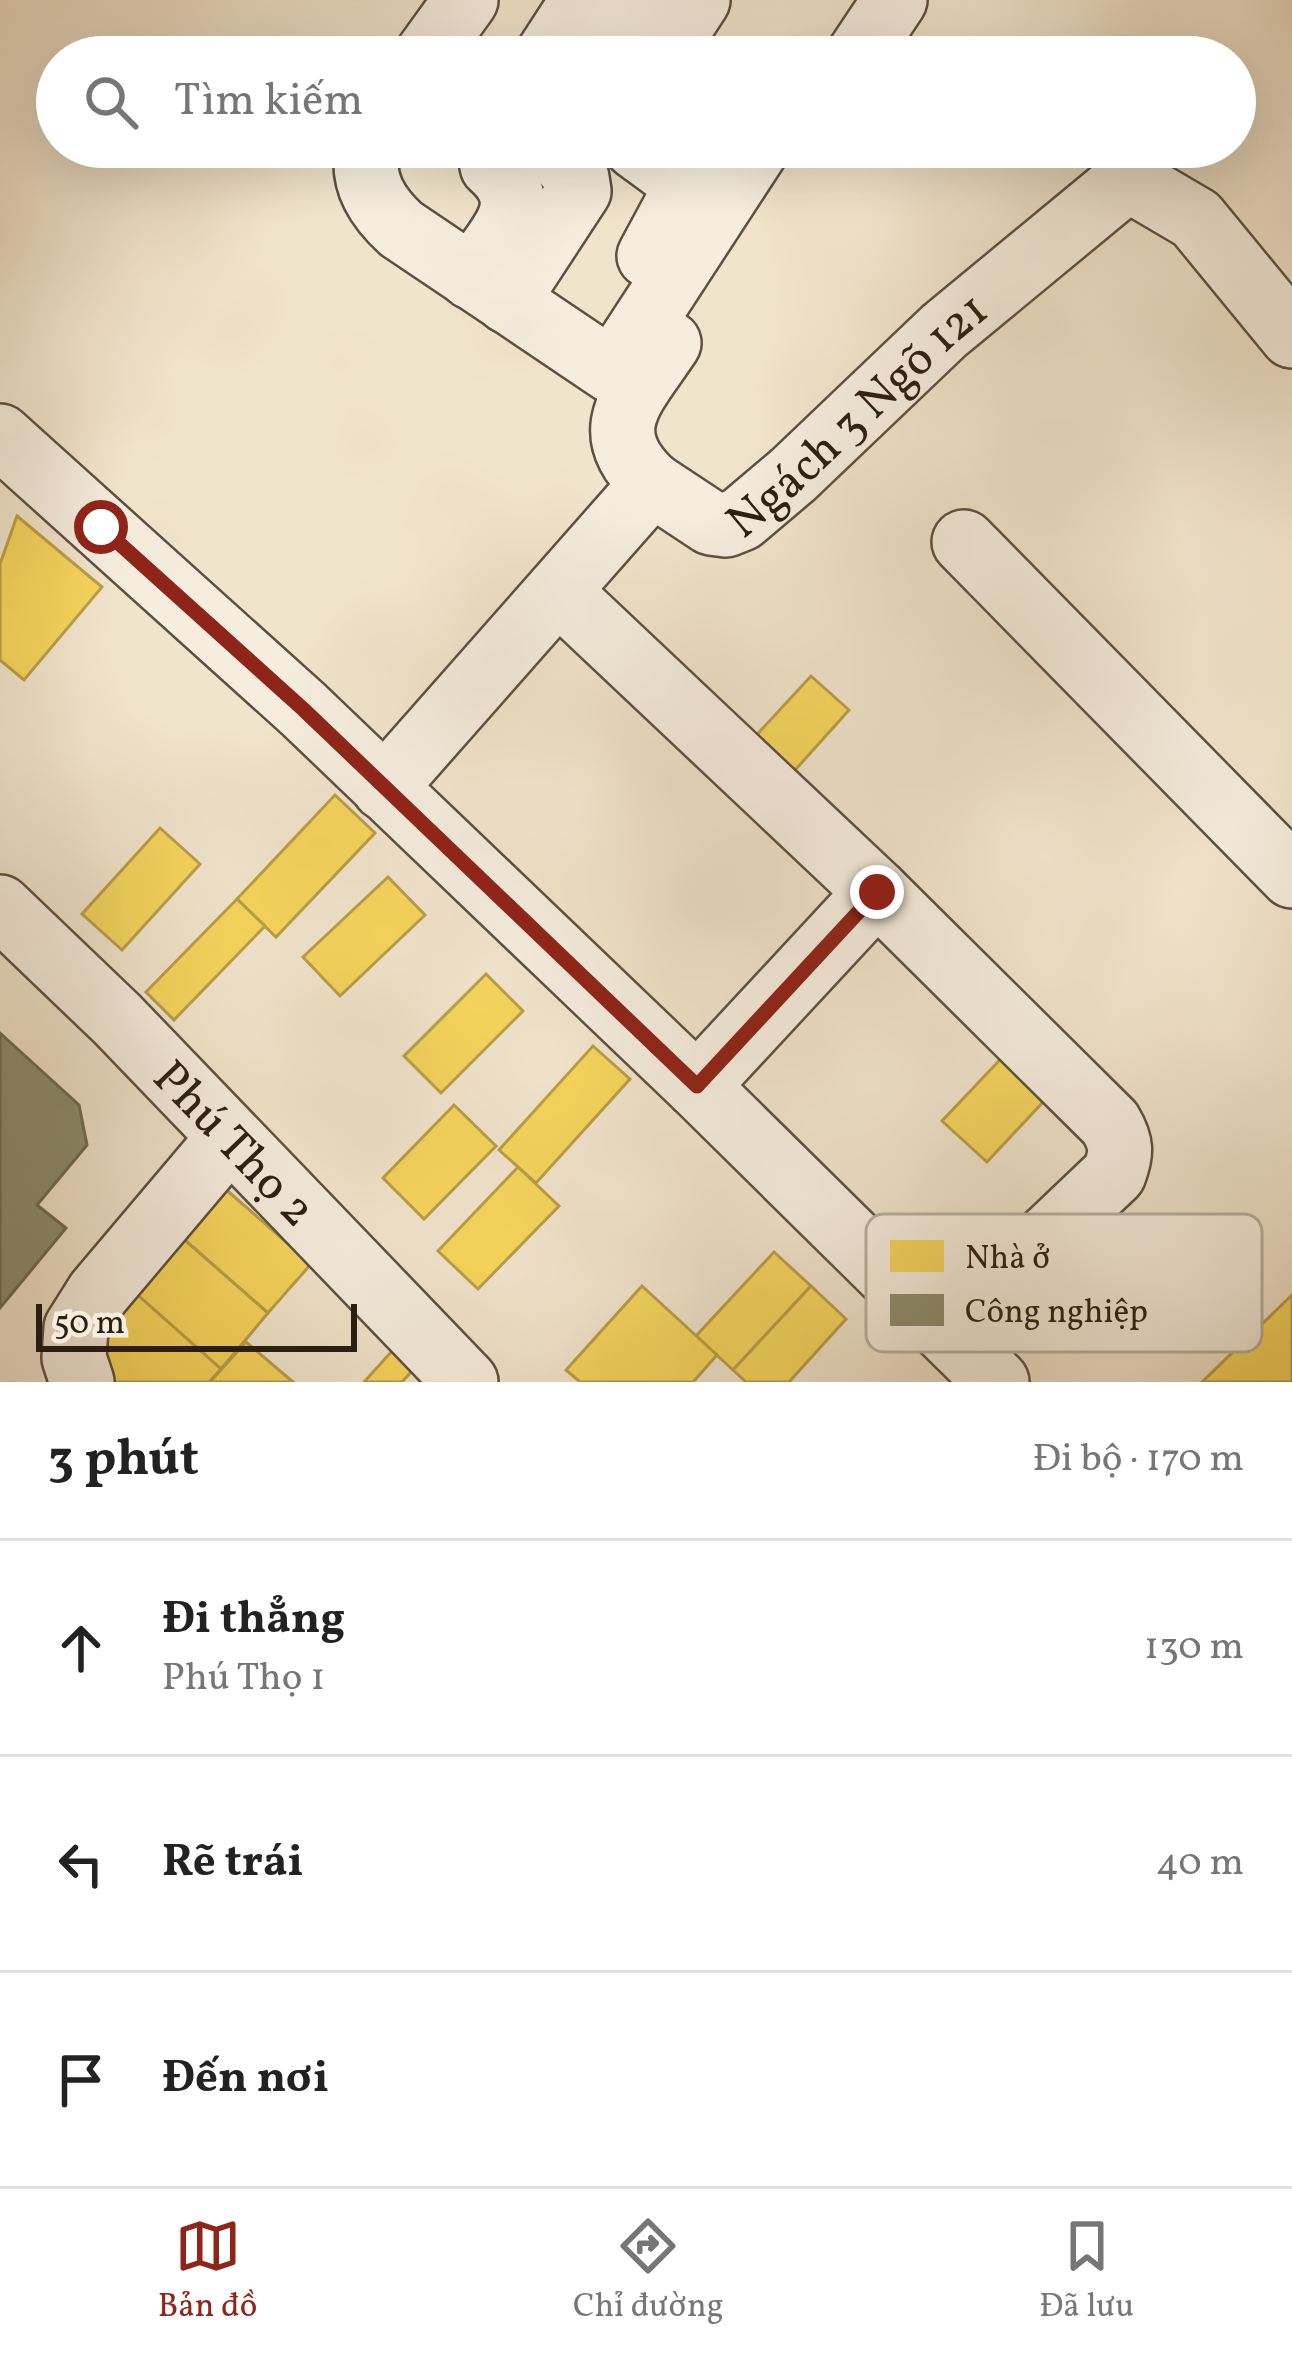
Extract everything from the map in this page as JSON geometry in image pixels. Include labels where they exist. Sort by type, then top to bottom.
[{"type":"street","points":[[440,36],[466,0]]},
{"type":"street","points":[[560,36],[583,0]]},
{"type":"street","points":[[617,36],[640,0]]},
{"type":"street","points":[[675,36],[698,0]]},
{"type":"street","points":[[830,36],[854,0]]},
{"type":"street","points":[[871,36],[895,0]]},
{"type":"street","points":[[368,168],[368,184],[380,210],[400,229],[612,371],[744,168]]},
{"type":"street","points":[[489,289],[515,196],[494,168]]},
{"type":"street","points":[[489,289],[579,191],[569,168]]},
{"type":"street","points":[[589,355],[682,202],[681,180],[665,168]]},
{"type":"street","points":[[652,484],[634,467],[621,442],[627,408],[784,168]]},
{"type":"street","name":"Ngách 3 Ngõ 121","points":[[384,788],[652,484],[711,523],[726,525],[741,519],[794,476],[944,331],[1128,179],[1196,219],[1292,336]]},
{"type":"street","points":[[0,436],[303,709],[866,1250]]},
{"type":"street","points":[[964,542],[1292,876]]},
{"type":"street","points":[[559,591],[877,892],[1109,1123],[1122,1155],[1114,1174],[1072,1214]]},
{"type":"street","points":[[697,1086],[877,892]]},
{"type":"street","name":"Phú Thọ 2","points":[[0,907],[117,1019],[466,1382]]},
{"type":"street","points":[[82,1382],[74,1358],[76,1328],[98,1293],[229,1138]]},
{"type":"street","points":[[969,1352],[998,1382]]},
{"type":"building: Nhà ở","points":[[17,516],[102,587],[24,680],[0,660],[0,564]]},
{"type":"building: Nhà ở","points":[[811,676],[849,710],[779,788],[740,753]]},
{"type":"building: Nhà ở","points":[[335,795],[375,833],[276,937],[237,899]]},
{"type":"building: Nhà ở","points":[[160,828],[200,864],[122,950],[82,914]]},
{"type":"building: Nhà ở","points":[[388,877],[425,915],[340,996],[303,957]]},
{"type":"building: Nhà ở","points":[[237,899],[265,926],[174,1020],[146,992]]},
{"type":"building: Nhà ở","points":[[486,974],[523,1011],[441,1093],[404,1056]]},
{"type":"building: Nhà ở","points":[[593,1046],[630,1079],[536,1183],[499,1150]]},
{"type":"building: Nhà ở","points":[[1012,1047],[1057,1087],[987,1162],[942,1121]]},
{"type":"building: Nhà ở","points":[[454,1105],[496,1146],[424,1219],[383,1178]]},
{"type":"building: Nhà ở","points":[[518,1167],[559,1206],[478,1289],[438,1251]]},
{"type":"building: Nhà ở","points":[[222,1186],[311,1264],[268,1313],[179,1235]]},
{"type":"building: Nhà ở","points":[[179,1235],[268,1313],[221,1369],[132,1290]]},
{"type":"building: Nhà ở","points":[[774,1252],[811,1286],[733,1370],[696,1336]]},
{"type":"building: Nhà ở","points":[[642,1286],[717,1355],[693,1382],[580,1382],[566,1370]]},
{"type":"building: Nhà ở","points":[[811,1286],[846,1319],[789,1382],[746,1382],[733,1370]]},
{"type":"building: Nhà ở","points":[[132,1290],[221,1369],[209,1382],[113,1382],[108,1377],[98,1329]]},
{"type":"building: Nhà ở","points":[[1292,1295],[1292,1382],[1202,1382],[1233,1352],[1262,1352],[1262,1324]]},
{"type":"building: Nhà ở","points":[[402,1340],[423,1359],[402,1382],[364,1382]]},
{"type":"building: Nhà ở","points":[[246,1342],[293,1382],[210,1382]]},
{"type":"building: Công nghiệp","points":[[0,1033],[79,1105],[87,1145],[37,1205],[66,1228],[0,1308]]},
{"type":"route","points":[[101,527],[303,709],[697,1086],[877,892]]}]
